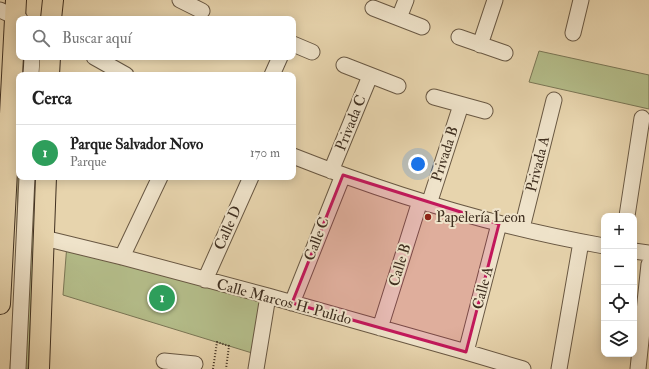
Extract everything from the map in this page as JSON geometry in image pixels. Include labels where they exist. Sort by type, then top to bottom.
[{"type":"main road","points":[[52,16],[53,0]]},
{"type":"main road","points":[[0,304],[2,218],[13,11]]},
{"type":"main road","points":[[42,60],[48,72]]},
{"type":"main road","points":[[39,369],[46,180]]},
{"type":"street","points":[[180,0],[203,10]]},
{"type":"street","points":[[399,18],[406,0]]},
{"type":"street","points":[[480,45],[495,0]]},
{"type":"street","points":[[573,34],[581,0]]},
{"type":"street","points":[[373,8],[422,27]]},
{"type":"street","points":[[459,37],[505,53]]},
{"type":"street","points":[[296,45],[312,52]]},
{"type":"street","points":[[33,72],[39,60]]},
{"type":"street","points":[[99,60],[121,72]]},
{"type":"street","points":[[273,72],[279,60]]},
{"type":"street","name":"Privada C","points":[[344,65],[398,86]]},
{"type":"street","name":"Privada C","points":[[337,173],[370,76]]},
{"type":"street","points":[[434,97],[486,111]]},
{"type":"street","name":"Privada A","points":[[522,228],[554,100]]},
{"type":"street","name":"Privada B","points":[[424,202],[462,105]]},
{"type":"street","points":[[627,213],[642,118]]},
{"type":"street","points":[[296,157],[337,173],[424,202],[499,224],[601,245]]},
{"type":"street","name":"Calle C","points":[[292,303],[337,173]]},
{"type":"street","points":[[18,369],[26,180]]},
{"type":"street","points":[[122,257],[159,180]]},
{"type":"street","name":"Calle D","points":[[205,280],[250,180]]},
{"type":"street","name":"Calle B","points":[[380,328],[424,202]]},
{"type":"street","name":"Calle A","points":[[466,352],[499,224]]},
{"type":"street","name":"Calle Marcos H. Pulido","points":[[44,238],[268,296],[523,369]]},
{"type":"street","points":[[559,369],[581,242]]},
{"type":"street","points":[[637,251],[649,253]]},
{"type":"street","points":[[638,369],[649,264]]},
{"type":"street","points":[[256,369],[268,296]]},
{"type":"street","points":[[173,364],[195,364]]},
{"type":"path","points":[[213,369],[217,342],[229,346],[226,369]]},
{"type":"highlighted area","points":[[343,175],[499,224],[466,352],[292,303]]},
{"type":"green space","points":[[539,51],[649,75],[649,109],[529,82]]},
{"type":"green space","points":[[18,180],[38,180],[28,369],[10,369],[16,261]]},
{"type":"green space","points":[[67,244],[260,302],[252,353],[63,295]]},
{"type":"place","name":"Papelería Leon","points":[[428,217]]},
{"type":"place","name":"Parque Salvador Novo","points":[[162,298]]}]
